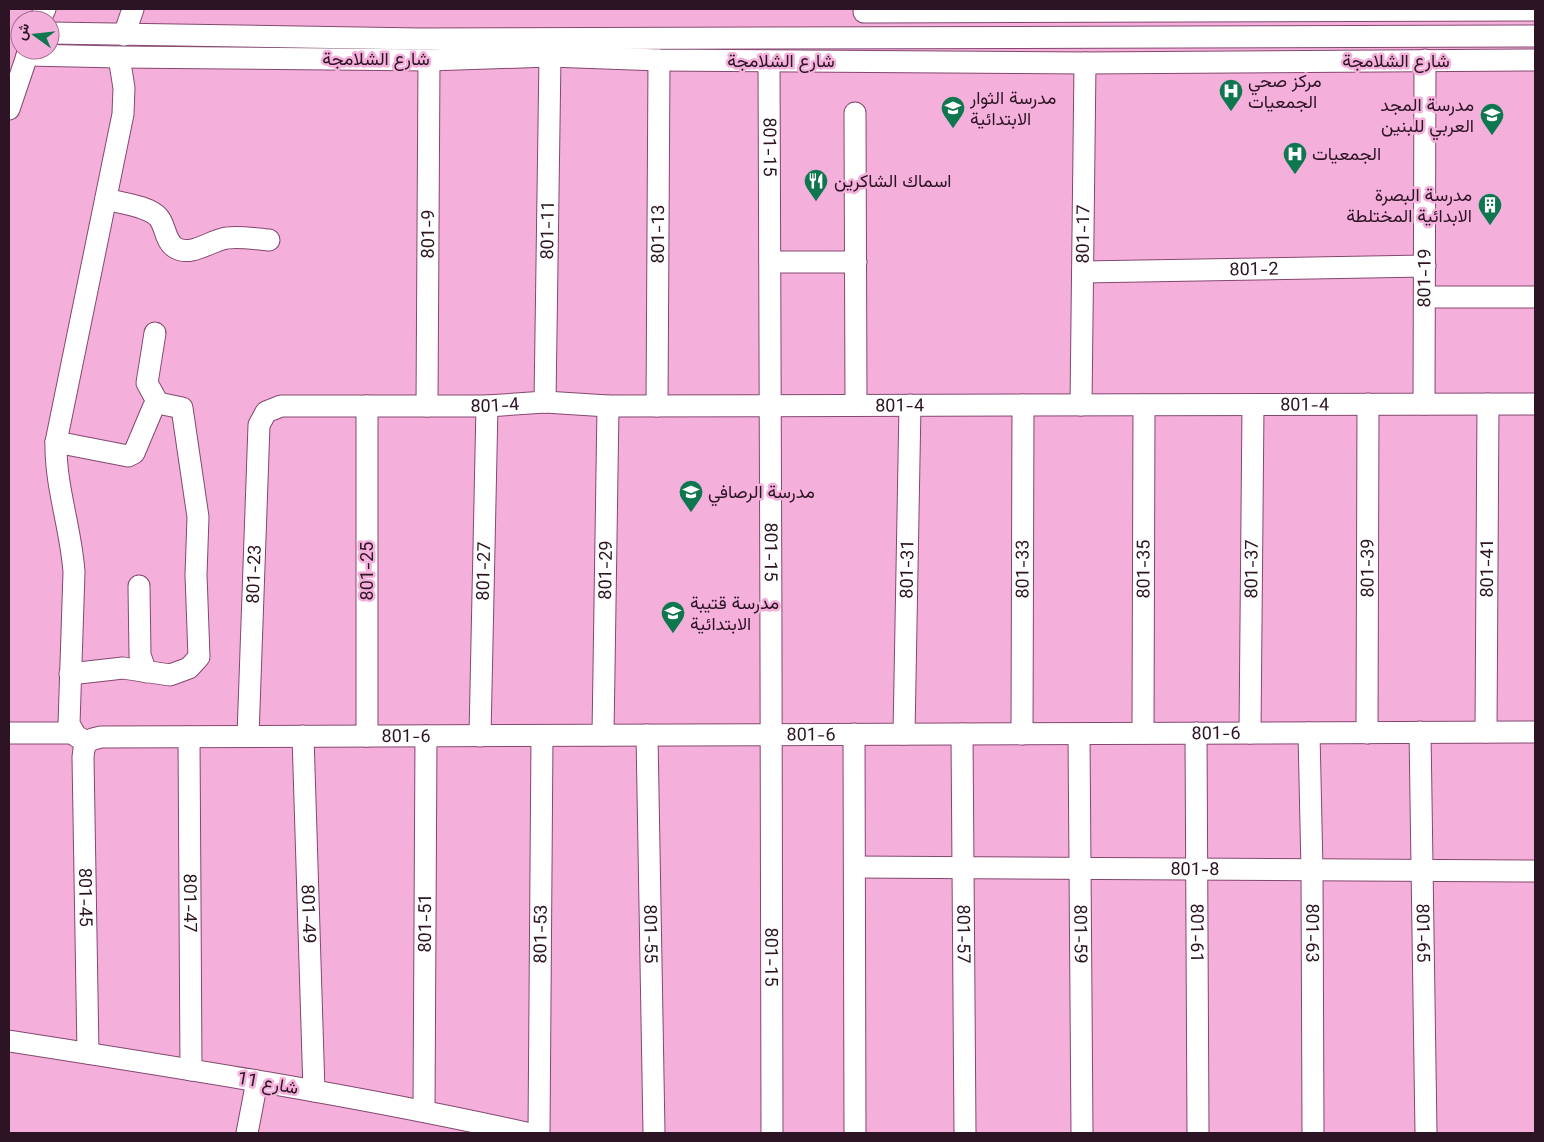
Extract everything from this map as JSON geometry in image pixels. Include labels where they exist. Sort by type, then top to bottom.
[{"type":"street","points":[[124,35],[133,9]]},
{"type":"street","points":[[864,39],[864,10],[1535,10]]},
{"type":"street","points":[[1209,10],[1209,38]]},
{"type":"street","name":"شارع الشلامجة","points":[[60,33],[420,39],[1535,36]]},
{"type":"street","name":"شارع الشلامجة","points":[[60,54],[119,57],[429,60],[550,56],[659,60],[1085,63],[1535,60]]},
{"type":"street","name":"801-11","points":[[545,402],[550,56]]},
{"type":"street","name":"801-45","points":[[88,1053],[84,749],[80,738],[68,719],[73,562],[57,468],[56,442],[125,103],[119,57]]},
{"type":"street","points":[[9,109],[25,60]]},
{"type":"street","name":"801-9","points":[[427,406],[429,60]]},
{"type":"street","name":"801-13","points":[[657,406],[659,60]]},
{"type":"street","name":"801-19","points":[[1424,404],[1425,60]]},
{"type":"street","name":"801-15","points":[[769,61],[772,405],[770,735],[772,1133]]},
{"type":"street","name":"801-17","points":[[1081,405],[1085,63]]},
{"type":"street","points":[[855,113],[856,405]]},
{"type":"street","points":[[106,199],[142,208],[155,214],[160,219],[170,243],[177,248],[187,250],[227,238],[269,240]]},
{"type":"street","points":[[770,262],[856,262]]},
{"type":"street","name":"801-2","points":[[1082,272],[1425,266]]},
{"type":"street","points":[[1425,297],[1535,297]]},
{"type":"street","points":[[70,674],[123,668],[170,675],[189,668],[199,657],[196,576],[198,517],[182,408],[158,403],[147,383],[155,333]]},
{"type":"street","name":"801-4","points":[[266,412],[281,406],[487,406],[545,402],[608,406],[1535,404]]},
{"type":"street","points":[[56,442],[128,456],[134,453],[153,408],[158,403]]},
{"type":"street","name":"801-39","points":[[1367,733],[1368,404]]},
{"type":"street","name":"801-41","points":[[1486,732],[1488,404]]},
{"type":"street","name":"801-31","points":[[904,734],[910,405]]},
{"type":"street","name":"801-33","points":[[1022,734],[1023,405]]},
{"type":"street","name":"801-35","points":[[1143,733],[1144,405]]},
{"type":"street","name":"801-37","points":[[1250,733],[1253,405]]},
{"type":"street","name":"801-25","points":[[367,406],[367,736]]},
{"type":"street","name":"801-27","points":[[480,736],[487,406]]},
{"type":"street","name":"801-29","points":[[603,735],[608,406]]},
{"type":"street","name":"801-23","points":[[248,736],[259,425],[266,412]]},
{"type":"street","points":[[139,586],[140,655],[146,672]]},
{"type":"street","name":"801-65","points":[[1420,732],[1426,1133]]},
{"type":"street","name":"801-6","points":[[9,733],[93,738],[1535,732]]},
{"type":"street","name":"801-61","points":[[1196,733],[1198,1133]]},
{"type":"street","name":"801-63","points":[[1309,733],[1312,870],[1313,1133]]},
{"type":"street","points":[[854,734],[855,1133]]},
{"type":"street","name":"801-57","points":[[962,734],[965,1133]]},
{"type":"street","name":"801-59","points":[[1079,734],[1082,1133]]},
{"type":"street","name":"801-55","points":[[648,735],[654,1133]]},
{"type":"street","name":"801-49","points":[[303,736],[314,1091]]},
{"type":"street","name":"801-51","points":[[424,1111],[426,736]]},
{"type":"street","name":"801-53","points":[[539,1133],[542,736]]},
{"type":"street","name":"801-47","points":[[190,737],[191,1070]]},
{"type":"street","name":"801-8","points":[[855,867],[1535,871]]},
{"type":"street","name":"شارع 11","points":[[9,1041],[258,1081],[424,1111],[456,1126],[526,1133]]},
{"type":"street","points":[[247,1133],[258,1081]]},
{"type":"place","name":"مركز صحي الجمعيات","points":[[1231,112]]},
{"type":"place","name":"مدرسة الثوار الابتدائية","points":[[953,129]]},
{"type":"place","name":"مدرسة المجد العربي للبنين","points":[[1492,136]]},
{"type":"place","name":"الجمعيات","points":[[1295,175]]},
{"type":"place","name":"اسماك الشاكرين","points":[[816,202]]},
{"type":"place","name":"مدرسة البصرة الابدائية المختلطة","points":[[1490,226]]},
{"type":"place","name":"مدرسة الرصافي","points":[[691,513]]},
{"type":"place","name":"مدرسة قتيبة الابتدائية","points":[[673,634]]}]
